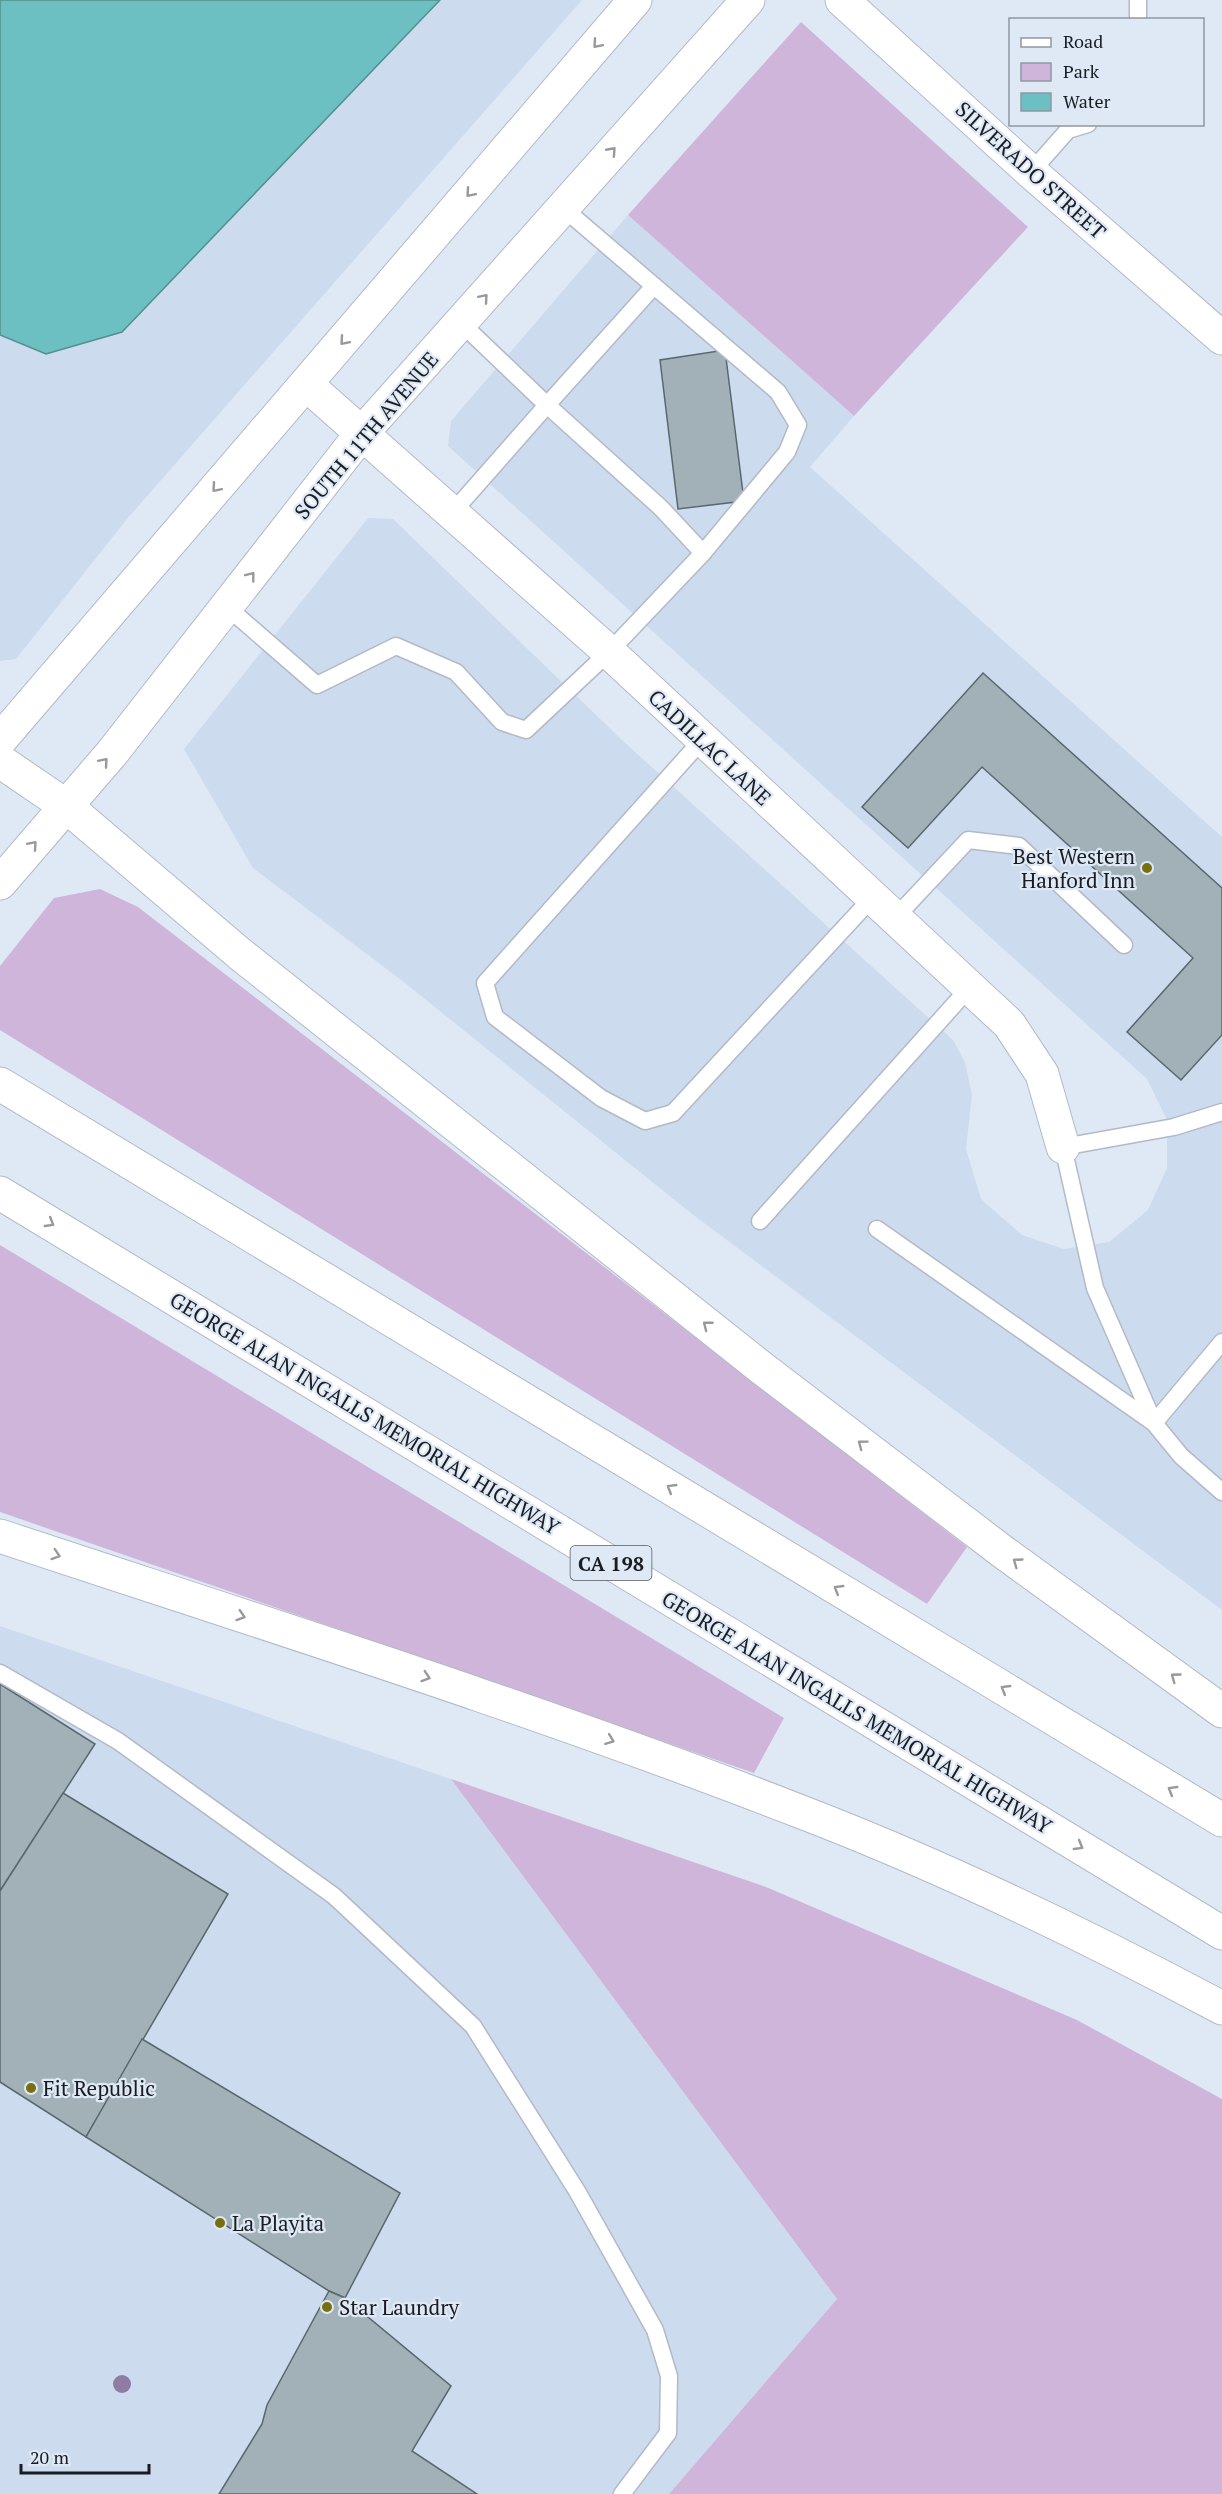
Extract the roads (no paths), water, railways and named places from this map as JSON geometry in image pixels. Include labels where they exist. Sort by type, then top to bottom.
[{"type":"main road","points":[[0,740],[635,0]]},
{"type":"main road","name":"SOUTH 11TH AVENUE","points":[[0,884],[112,753],[362,433],[462,324],[562,207],[748,0]]},
{"type":"main road","name":"SILVERADO STREET","points":[[843,0],[1031,172],[1222,338]]},
{"type":"main road","name":"CADILLAC LANE","points":[[306,384],[609,652],[1009,1024],[1042,1074],[1063,1147]]},
{"type":"main road","points":[[0,761],[66,806],[240,954],[764,1369],[994,1545],[1222,1711]]},
{"type":"main road","points":[[0,1084],[1222,1820]]},
{"type":"main road","name":"GEORGE ALAN INGALLS MEMORIAL HIGHWAY","points":[[0,1192],[1222,1933]]},
{"type":"main road","points":[[0,1536],[570,1725],[807,1814],[976,1886],[1222,2008]]},
{"type":"lane","points":[[1138,0],[1138,18]]},
{"type":"lane","points":[[1031,172],[1068,130],[1081,126]]},
{"type":"lane","points":[[226,606],[317,685],[396,646],[456,672],[502,722],[526,730],[609,652],[703,553],[787,452],[798,425],[778,392],[562,207]]},
{"type":"lane","points":[[452,513],[654,286]]},
{"type":"lane","points":[[462,324],[661,508],[703,553]]},
{"type":"lane","points":[[702,740],[485,983],[495,1017],[602,1098],[645,1121],[674,1113],[883,909],[968,840],[1019,846],[1124,945]]},
{"type":"lane","points":[[760,1221],[970,987]]},
{"type":"lane","points":[[1222,1112],[1174,1127],[1063,1147],[1095,1288],[1154,1423],[1181,1456],[1222,1492]]},
{"type":"lane","points":[[877,1229],[1154,1423]]},
{"type":"lane","points":[[1154,1423],[1222,1342]]},
{"type":"lane","points":[[0,1673],[118,1741],[334,1896],[473,2026],[577,2190],[655,2330],[669,2376],[668,2433],[622,2494]]},
{"type":"water","points":[[0,0],[440,0],[122,332],[46,354],[0,335]]},
{"type":"place","name":"Best Western Hanford Inn","points":[[1147,868]]},
{"type":"place","name":"Fit Republic","points":[[31,2088]]},
{"type":"place","name":"La Playita","points":[[220,2223]]},
{"type":"place","name":"Star Laundry","points":[[327,2307]]}]
